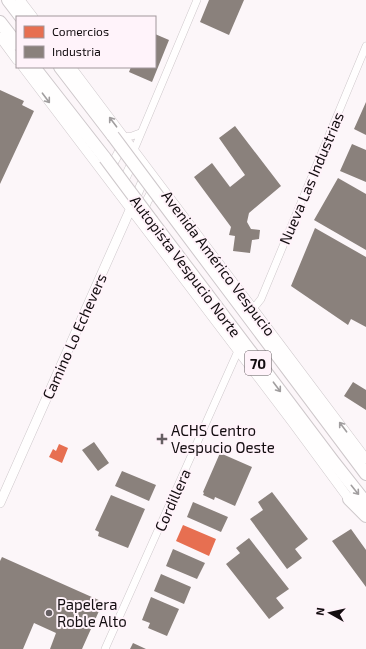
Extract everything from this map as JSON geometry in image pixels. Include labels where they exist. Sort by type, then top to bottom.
[{"type":"highway","points":[[8,0],[20,16]]},
{"type":"highway","points":[[0,22],[16,43]]},
{"type":"highway","name":"Autopista Vespucio Norte","points":[[35,68],[105,158],[146,221],[366,503]]},
{"type":"highway","name":"Autopista Vespucio Norte","points":[[61,68],[118,136],[160,199],[366,474]]},
{"type":"highway","points":[[349,499],[366,516]]},
{"type":"main road","points":[[20,0],[31,16]]},
{"type":"main road","points":[[0,37],[16,59]]},
{"type":"main road","points":[[24,68],[131,210],[146,221]]},
{"type":"main road","name":"Avenida Américo Vespucio","points":[[72,68],[118,136],[135,152],[366,459]]},
{"type":"main road","points":[[106,176],[119,152],[118,136]]},
{"type":"main road","points":[[119,193],[135,152]]},
{"type":"main road","name":"Camino Lo Echevers","points":[[0,503],[148,169]]},
{"type":"main road","points":[[158,183],[141,214],[238,351],[366,522]]},
{"type":"main road","points":[[124,226],[132,222],[146,221]]},
{"type":"street","points":[[135,152],[140,133],[197,0]]},
{"type":"street","name":"Nueva Las Industrias","points":[[253,308],[261,299],[366,46]]},
{"type":"street","points":[[118,136],[132,136],[140,133]]},
{"type":"street","name":"Cordillera","points":[[105,649],[238,351]]},
{"type":"building: Comercios","points":[[59,444],[68,448],[62,463],[49,457],[53,449],[56,451]]},
{"type":"building: Comercios","points":[[183,525],[216,539],[209,556],[176,541]]},
{"type":"building: Industria","points":[[209,0],[244,0],[229,35],[200,22]]},
{"type":"building: Industria","points":[[156,34],[169,40],[152,82],[129,72],[131,68],[156,68]]},
{"type":"building: Industria","points":[[0,90],[24,101],[22,105],[34,111],[0,184]]},
{"type":"building: Industria","points":[[366,102],[366,135],[354,129]]},
{"type":"building: Industria","points":[[235,126],[281,186],[249,213],[247,222],[251,229],[260,230],[259,239],[252,240],[250,253],[233,251],[235,236],[229,235],[231,227],[194,177],[212,163],[230,187],[245,175],[219,138]]},
{"type":"building: Industria","points":[[352,144],[366,150],[366,182],[340,171]]},
{"type":"building: Industria","points":[[338,178],[366,194],[366,250],[314,220]]},
{"type":"building: Industria","points":[[315,228],[366,257],[366,327],[351,319],[348,325],[291,286]]},
{"type":"building: Industria","points":[[353,382],[366,390],[366,410],[344,396]]},
{"type":"building: Industria","points":[[94,442],[109,463],[98,471],[82,450]]},
{"type":"building: Industria","points":[[220,453],[252,467],[235,506],[215,497],[214,500],[203,495]]},
{"type":"building: Industria","points":[[122,471],[156,485],[149,501],[115,486]]},
{"type":"building: Industria","points":[[272,492],[308,539],[295,549],[302,558],[287,569],[250,519],[263,510],[258,502]]},
{"type":"building: Industria","points":[[111,495],[145,509],[128,548],[98,536],[99,532],[95,530]]},
{"type":"building: Industria","points":[[193,502],[228,517],[221,532],[187,517]]},
{"type":"building: Industria","points":[[351,529],[366,550],[366,587],[332,541]]},
{"type":"building: Industria","points":[[249,538],[289,589],[276,598],[284,608],[269,619],[226,564],[240,553],[236,548]]},
{"type":"building: Industria","points":[[173,549],[205,563],[197,579],[166,566]]},
{"type":"building: Industria","name":"Papelera Roble Alto","points":[[2,557],[103,602],[82,649],[50,649],[56,633],[34,623],[23,649],[0,649],[0,561]]},
{"type":"building: Industria","points":[[161,574],[191,587],[184,604],[154,591]]},
{"type":"building: Industria","points":[[151,597],[179,609],[167,636],[148,628],[150,623],[142,620]]},
{"type":"building: Industria","points":[[133,643],[146,649],[130,649]]},
{"type":"place","name":"ACHS Centro Vespucio Oeste","points":[[162,439]]},
{"type":"place","name":"Papelera Roble Alto","points":[[49,613]]}]
